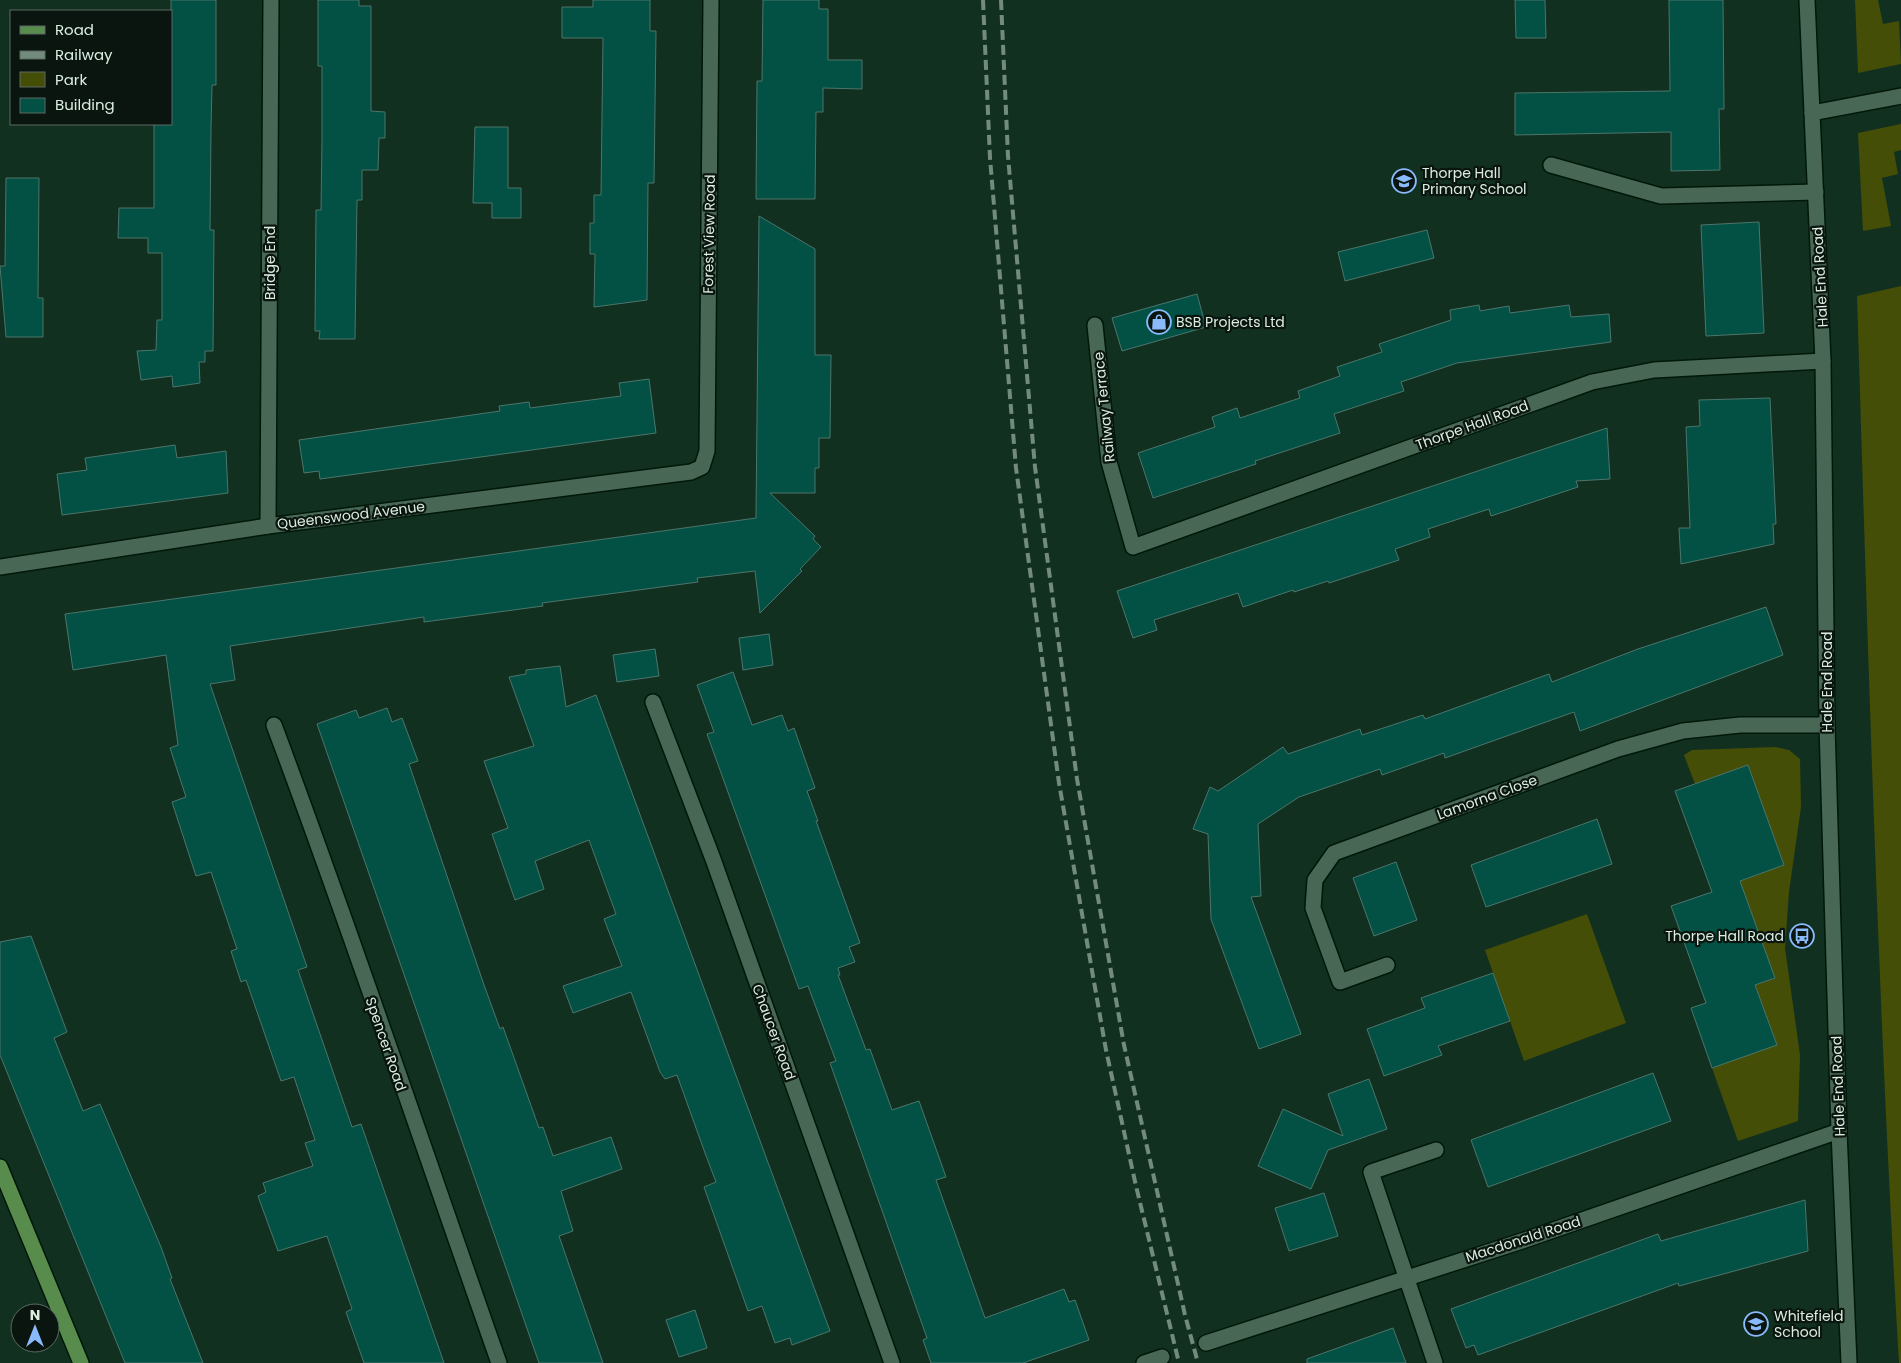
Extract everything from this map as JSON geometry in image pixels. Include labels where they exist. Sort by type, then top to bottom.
[{"type":"main road","points":[[0,1167],[81,1363]]},
{"type":"street","name":"Bridge End","points":[[268,526],[271,0]]},
{"type":"street","name":"Forest View Road","points":[[702,467],[707,451],[711,0]]},
{"type":"street","name":"Hale End Road","points":[[1807,0],[1823,361],[1827,725],[1839,1130],[1849,1363]]},
{"type":"street","points":[[1812,113],[1901,96]]},
{"type":"street","points":[[1551,165],[1661,196],[1816,192]]},
{"type":"street","name":"Railway Terrace","points":[[1095,325],[1109,462],[1133,547]]},
{"type":"street","name":"Thorpe Hall Road","points":[[1133,547],[1592,382],[1654,370],[1823,361]]},
{"type":"street","name":"Queenswood Avenue","points":[[0,567],[268,526],[691,472],[702,467]]},
{"type":"street","name":"Chaucer Road","points":[[653,702],[713,860],[892,1363]]},
{"type":"street","name":"Spencer Road","points":[[274,725],[322,854],[499,1363]]},
{"type":"street","name":"Lamorna Close","points":[[1387,965],[1340,982],[1313,908],[1315,880],[1334,853],[1618,749],[1683,730],[1740,725],[1827,725]]},
{"type":"street","name":"Macdonald Road","points":[[1206,1343],[1405,1277],[1522,1241],[1839,1130]]},
{"type":"street","points":[[1435,1363],[1371,1172],[1436,1150]]},
{"type":"street","points":[[1144,1363],[1162,1357]]},
{"type":"green space","points":[[1855,0],[1878,0],[1883,24],[1899,21],[1901,64],[1858,73]]},
{"type":"green space","points":[[1901,124],[1901,150],[1894,152],[1898,174],[1882,178],[1891,226],[1863,231],[1858,133]]},
{"type":"green space","points":[[1901,286],[1901,1363],[1899,1363],[1879,963],[1857,296]]},
{"type":"green space","points":[[1776,747],[1789,750],[1800,759],[1801,807],[1789,892],[1785,948],[1800,1055],[1798,1121],[1738,1141],[1712,1068],[1777,1044],[1755,985],[1775,978],[1740,881],[1784,865],[1748,765],[1695,784],[1684,755],[1692,750]]},
{"type":"green space","points":[[1587,914],[1626,1023],[1524,1061],[1485,950]]},
{"type":"building","points":[[171,0],[216,0],[216,85],[212,85],[210,230],[214,230],[213,351],[205,351],[205,362],[199,362],[200,383],[173,387],[172,376],[141,380],[137,351],[156,350],[157,320],[162,320],[162,253],[148,253],[148,238],[118,238],[119,208],[154,208],[154,125],[172,125]]},
{"type":"building","points":[[318,0],[359,0],[359,6],[371,6],[371,111],[385,112],[385,138],[379,138],[378,170],[362,170],[362,200],[357,200],[355,339],[319,339],[320,331],[315,331],[316,210],[321,210],[322,140],[322,66],[318,66]]},
{"type":"building","points":[[593,0],[650,0],[650,31],[656,31],[654,183],[648,183],[647,300],[594,307],[595,254],[590,254],[590,223],[594,223],[594,195],[601,195],[603,38],[562,38],[562,7],[593,7]]},
{"type":"building","points":[[763,0],[819,0],[819,9],[828,9],[828,60],[862,60],[862,89],[823,88],[823,112],[816,112],[815,199],[756,199],[757,81],[762,81]]},
{"type":"building","points":[[1515,0],[1545,0],[1546,38],[1516,38]]},
{"type":"building","points":[[1669,0],[1723,0],[1724,109],[1719,109],[1720,170],[1671,171],[1671,132],[1515,135],[1515,93],[1670,91]]},
{"type":"building","points":[[475,127],[508,127],[508,188],[521,188],[521,218],[492,218],[492,203],[473,203]]},
{"type":"building","points":[[6,178],[39,178],[38,298],[43,298],[43,337],[6,337],[0,266],[5,266]]},
{"type":"building","points":[[759,216],[815,249],[815,355],[831,355],[830,438],[819,438],[819,468],[815,468],[815,493],[770,493],[815,536],[813,539],[821,547],[800,569],[802,571],[760,613],[755,571],[697,578],[698,582],[542,603],[543,606],[424,622],[424,617],[230,646],[235,680],[210,684],[307,967],[298,970],[352,1127],[361,1124],[444,1363],[364,1363],[346,1312],[352,1309],[327,1236],[278,1251],[258,1196],[266,1192],[263,1183],[313,1166],[305,1143],[315,1140],[294,1077],[281,1081],[246,980],[241,982],[231,951],[237,949],[211,872],[196,876],[172,802],[186,797],[170,748],[178,745],[166,655],[73,670],[65,614],[756,518]]},
{"type":"building","points":[[1759,222],[1764,333],[1706,336],[1701,225]]},
{"type":"building","points":[[1427,230],[1434,258],[1345,281],[1338,252]]},
{"type":"building","name":"BSB Projects Ltd","points":[[1197,294],[1206,327],[1122,351],[1112,318]]},
{"type":"building","points":[[1479,305],[1480,311],[1509,306],[1510,313],[1569,305],[1571,317],[1609,314],[1611,342],[1457,363],[1401,382],[1404,391],[1334,414],[1340,433],[1255,461],[1256,464],[1153,498],[1138,453],[1215,427],[1212,417],[1237,408],[1240,418],[1300,398],[1298,391],[1340,376],[1337,367],[1382,352],[1379,344],[1451,320],[1450,310]]},
{"type":"building","points":[[649,379],[656,433],[320,479],[319,471],[304,473],[299,440],[500,411],[499,406],[529,402],[530,408],[621,396],[619,383]]},
{"type":"building","points":[[1770,398],[1776,524],[1773,524],[1774,544],[1681,564],[1679,528],[1690,528],[1686,427],[1700,426],[1699,400]]},
{"type":"building","points":[[1607,428],[1610,479],[1576,481],[1578,487],[1491,516],[1489,509],[1428,529],[1430,537],[1395,549],[1399,560],[1329,583],[1328,581],[1294,592],[1293,590],[1243,607],[1238,593],[1154,620],[1157,630],[1133,638],[1117,591]]},
{"type":"building","points":[[175,445],[177,458],[226,451],[228,493],[62,515],[57,474],[87,470],[85,458]]},
{"type":"building","points":[[1766,607],[1783,655],[1580,731],[1574,712],[1445,758],[1444,753],[1382,775],[1380,769],[1299,797],[1258,824],[1261,896],[1251,897],[1301,1034],[1259,1049],[1211,919],[1208,834],[1193,829],[1210,787],[1218,791],[1283,747],[1288,754],[1360,729],[1362,735],[1423,715],[1425,719],[1549,674],[1552,682],[1638,649]]},
{"type":"building","points":[[769,634],[773,665],[743,670],[739,638]]},
{"type":"building","points":[[655,649],[659,676],[617,682],[613,655]]},
{"type":"building","points":[[560,666],[566,707],[596,695],[830,1331],[792,1345],[790,1338],[775,1343],[762,1306],[748,1311],[704,1187],[716,1182],[677,1075],[665,1079],[660,1072],[631,992],[573,1013],[563,986],[622,966],[604,919],[616,914],[589,840],[535,861],[544,889],[515,900],[492,834],[508,828],[484,761],[534,746],[509,677],[526,674],[526,670]]},
{"type":"building","points":[[733,672],[752,725],[782,715],[788,731],[794,728],[815,788],[807,791],[818,821],[816,821],[860,943],[849,947],[855,962],[838,968],[840,975],[838,975],[866,1050],[870,1049],[892,1110],[919,1101],[946,1177],[936,1180],[985,1318],[1064,1289],[1069,1302],[1075,1300],[1089,1340],[1023,1363],[931,1363],[923,1340],[927,1338],[830,1063],[836,1061],[808,986],[799,989],[707,734],[714,732],[697,685]]},
{"type":"building","points":[[387,708],[392,722],[402,718],[418,761],[409,764],[484,985],[500,1029],[503,1027],[539,1128],[543,1127],[553,1156],[611,1137],[622,1169],[561,1191],[573,1231],[559,1236],[603,1363],[539,1363],[317,724],[356,710],[359,718]]},
{"type":"building","points":[[1748,765],[1784,865],[1740,881],[1775,978],[1755,985],[1777,1045],[1712,1068],[1691,1008],[1706,1003],[1671,906],[1712,892],[1675,791]]},
{"type":"building","points":[[1597,819],[1612,864],[1486,907],[1471,865]]},
{"type":"building","points":[[1396,862],[1417,920],[1374,936],[1353,878]]},
{"type":"building","points":[[31,936],[67,1032],[54,1038],[83,1111],[100,1104],[161,1247],[172,1278],[170,1279],[203,1363],[125,1363],[0,1055],[0,942]]},
{"type":"building","points":[[1493,973],[1510,1021],[1438,1046],[1442,1055],[1384,1076],[1367,1029],[1425,1008],[1421,998]]},
{"type":"building","points":[[1653,1073],[1671,1121],[1488,1187],[1471,1140]]},
{"type":"building","points":[[1369,1079],[1387,1129],[1328,1150],[1311,1189],[1258,1166],[1283,1109],[1343,1136],[1328,1094]]},
{"type":"building","points":[[1324,1193],[1338,1236],[1289,1251],[1275,1208]]},
{"type":"building","points":[[1805,1200],[1808,1251],[1679,1286],[1678,1283],[1478,1355],[1474,1345],[1466,1348],[1451,1309],[1658,1234],[1661,1241]]},
{"type":"building","points":[[695,1310],[707,1348],[679,1357],[666,1320]]},
{"type":"building","points":[[1393,1328],[1406,1363],[1307,1363],[1307,1359]]},
{"type":"railway","points":[[983,0],[990,158],[1016,468],[1059,783],[1106,1050],[1136,1186],[1179,1363]]},
{"type":"railway","points":[[1001,0],[1008,156],[1035,467],[1077,779],[1124,1045],[1185,1315],[1198,1363]]},
{"type":"place","name":"Thorpe Hall Primary School","points":[[1404,181]]},
{"type":"place","name":"BSB Projects Ltd","points":[[1159,322]]},
{"type":"place","name":"Thorpe Hall Road","points":[[1802,936]]},
{"type":"place","name":"Whitefield School","points":[[1756,1324]]}]
